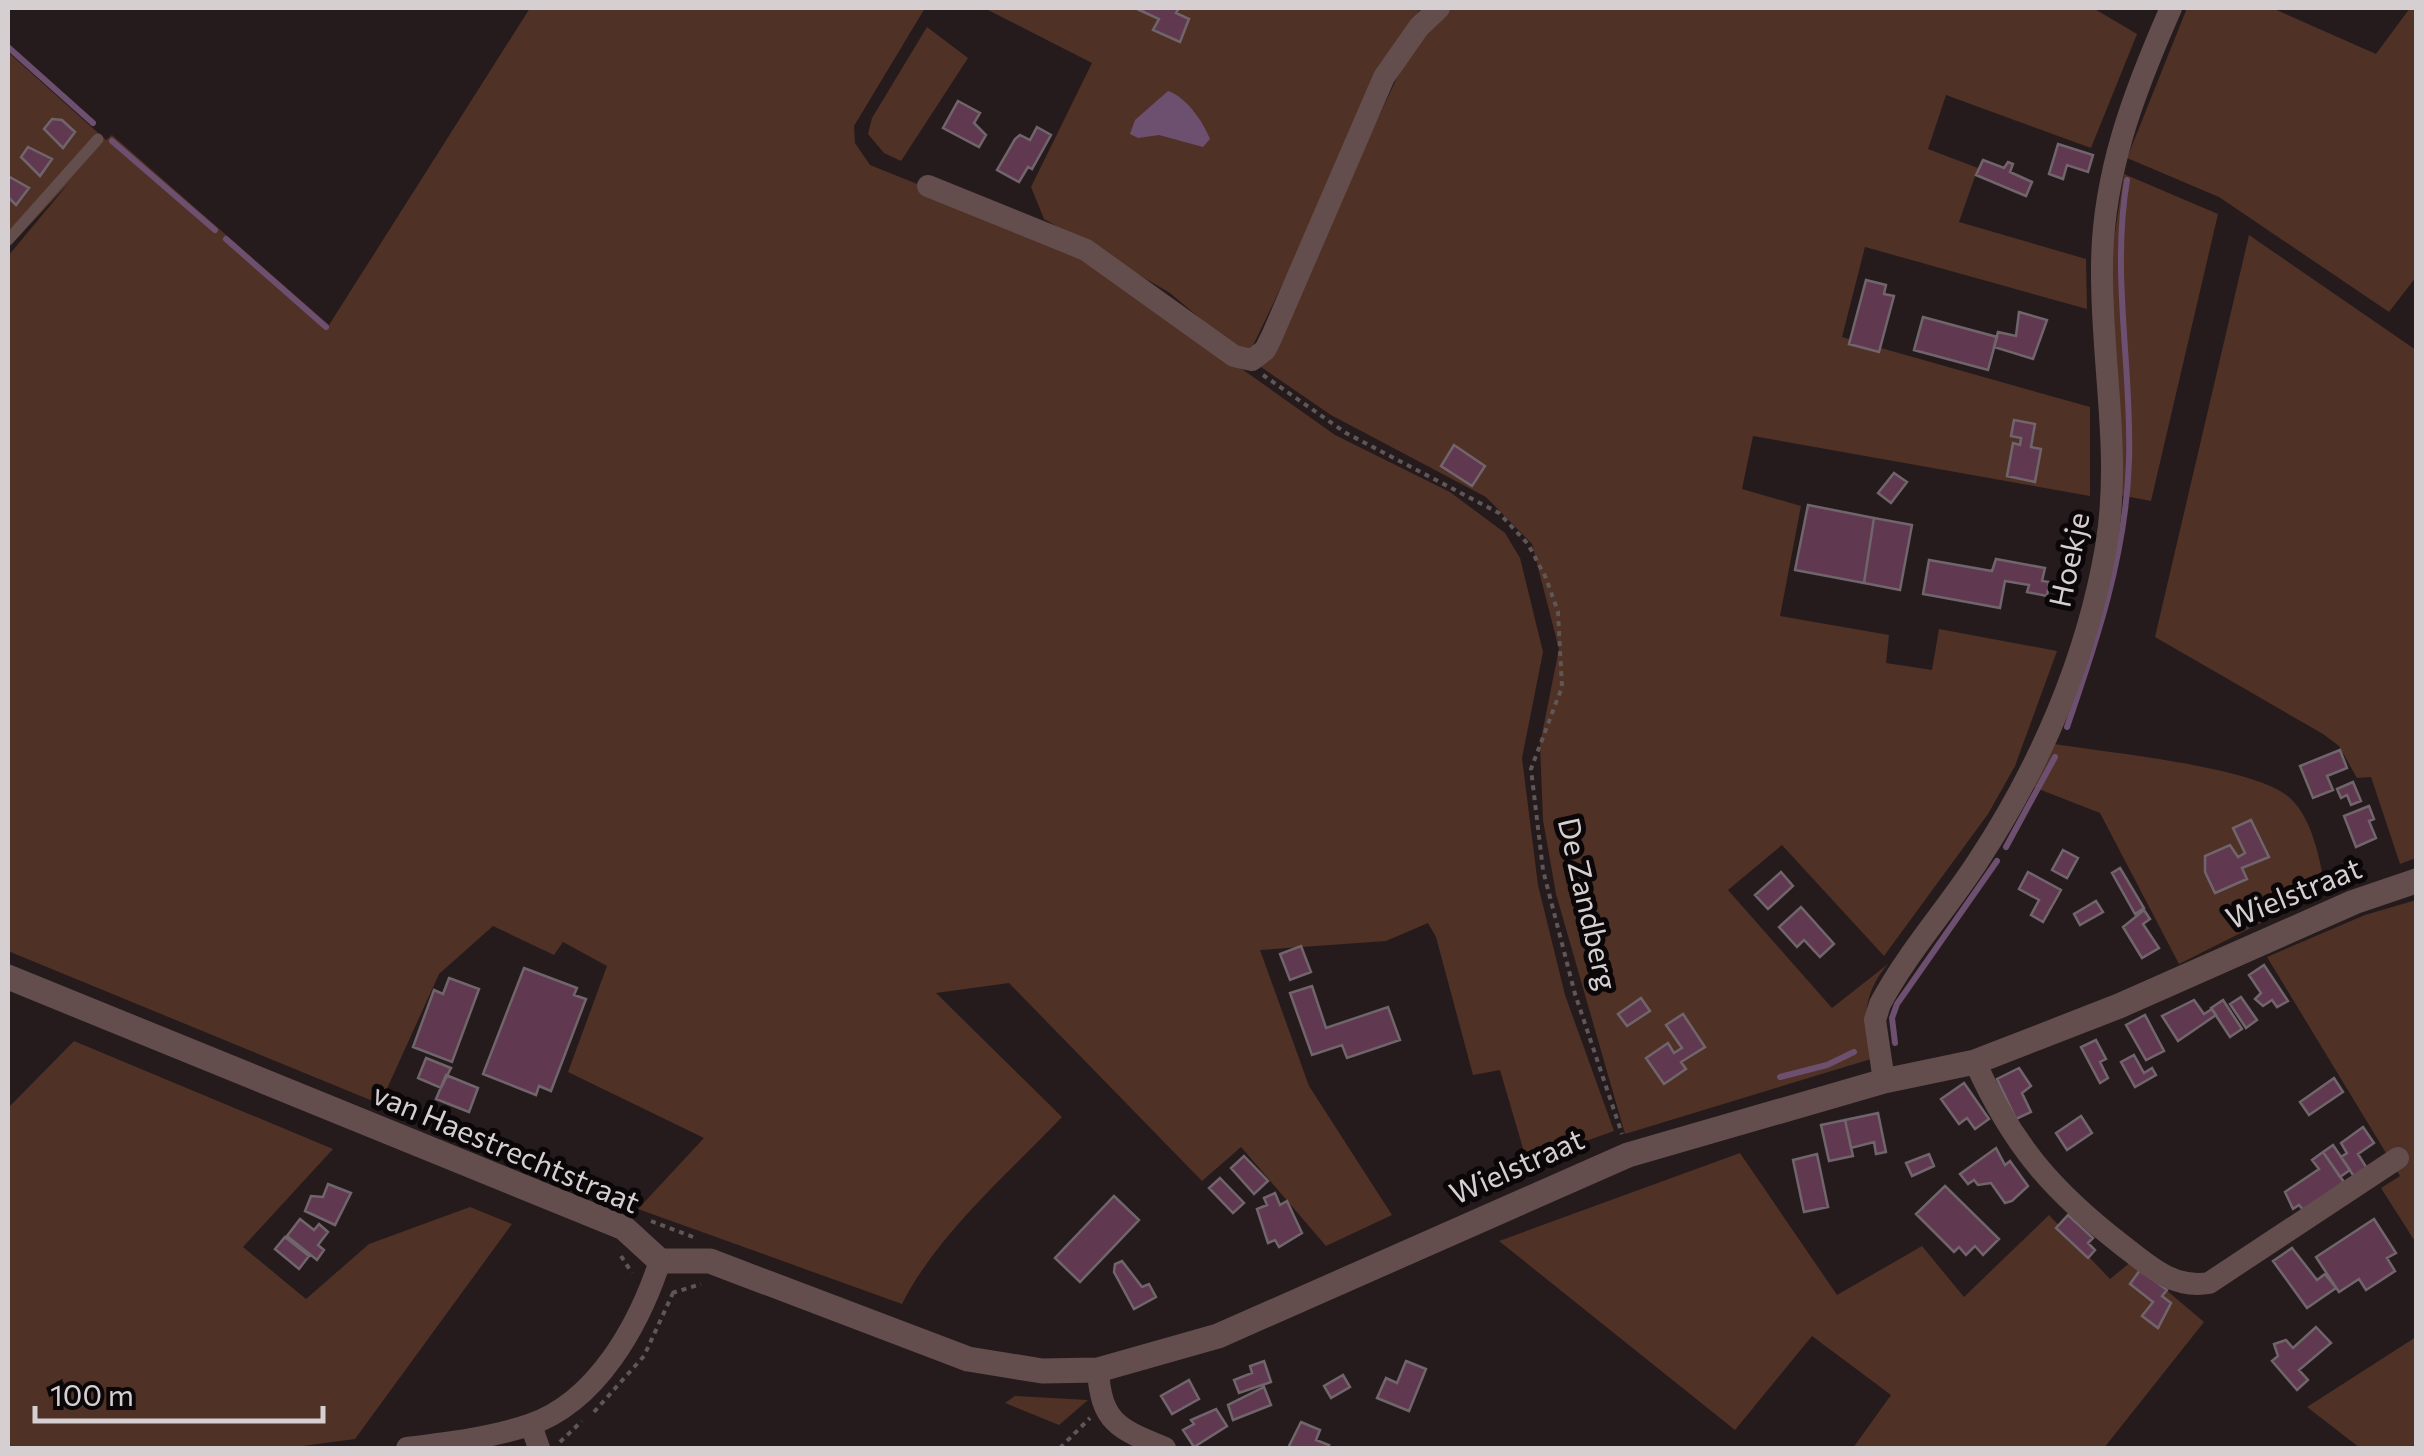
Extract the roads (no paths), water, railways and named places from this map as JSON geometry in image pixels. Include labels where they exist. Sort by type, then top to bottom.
[{"type":"street","points":[[928,186],[1086,250],[1234,356],[1252,360],[1266,350],[1384,78],[1419,27],[1439,8]]},
{"type":"street","name":"Hoekje","points":[[1884,1081],[1875,1020],[1880,1004],[1980,859],[2018,793],[2044,742],[2085,633],[2112,503],[2114,454],[2102,268],[2110,175],[2129,106],[2171,8]]},
{"type":"street","name":"Wielstraat","points":[[1098,1370],[1218,1336],[1628,1155],[1884,1081],[1974,1062],[2119,1006],[2339,908],[2416,881]]},
{"type":"street","name":"van Haestrechtstraat","points":[[8,977],[624,1228],[660,1262]]},
{"type":"street","points":[[1974,1062],[2029,1157],[2063,1199],[2150,1267],[2178,1283],[2209,1283],[2398,1158]]},
{"type":"street","points":[[407,1448],[530,1425],[583,1390],[619,1351],[660,1262],[710,1261],[968,1360],[1042,1371],[1098,1370],[1101,1407],[1116,1424],[1165,1448]]},
{"type":"street","points":[[530,1425],[540,1448]]},
{"type":"lane","points":[[8,240],[98,139]]},
{"type":"waterway","points":[[8,47],[93,123]]},
{"type":"waterway","points":[[112,141],[215,230]]},
{"type":"waterway","points":[[2067,727],[2108,596],[2127,496],[2129,426],[2121,286],[2127,180]]},
{"type":"waterway","points":[[226,239],[326,327]]},
{"type":"waterway","points":[[2006,847],[2055,757]]},
{"type":"waterway","points":[[1895,1043],[1892,1018],[1897,1004],[1997,861]]},
{"type":"waterway","points":[[1780,1077],[1827,1065],[1854,1052]]}]
